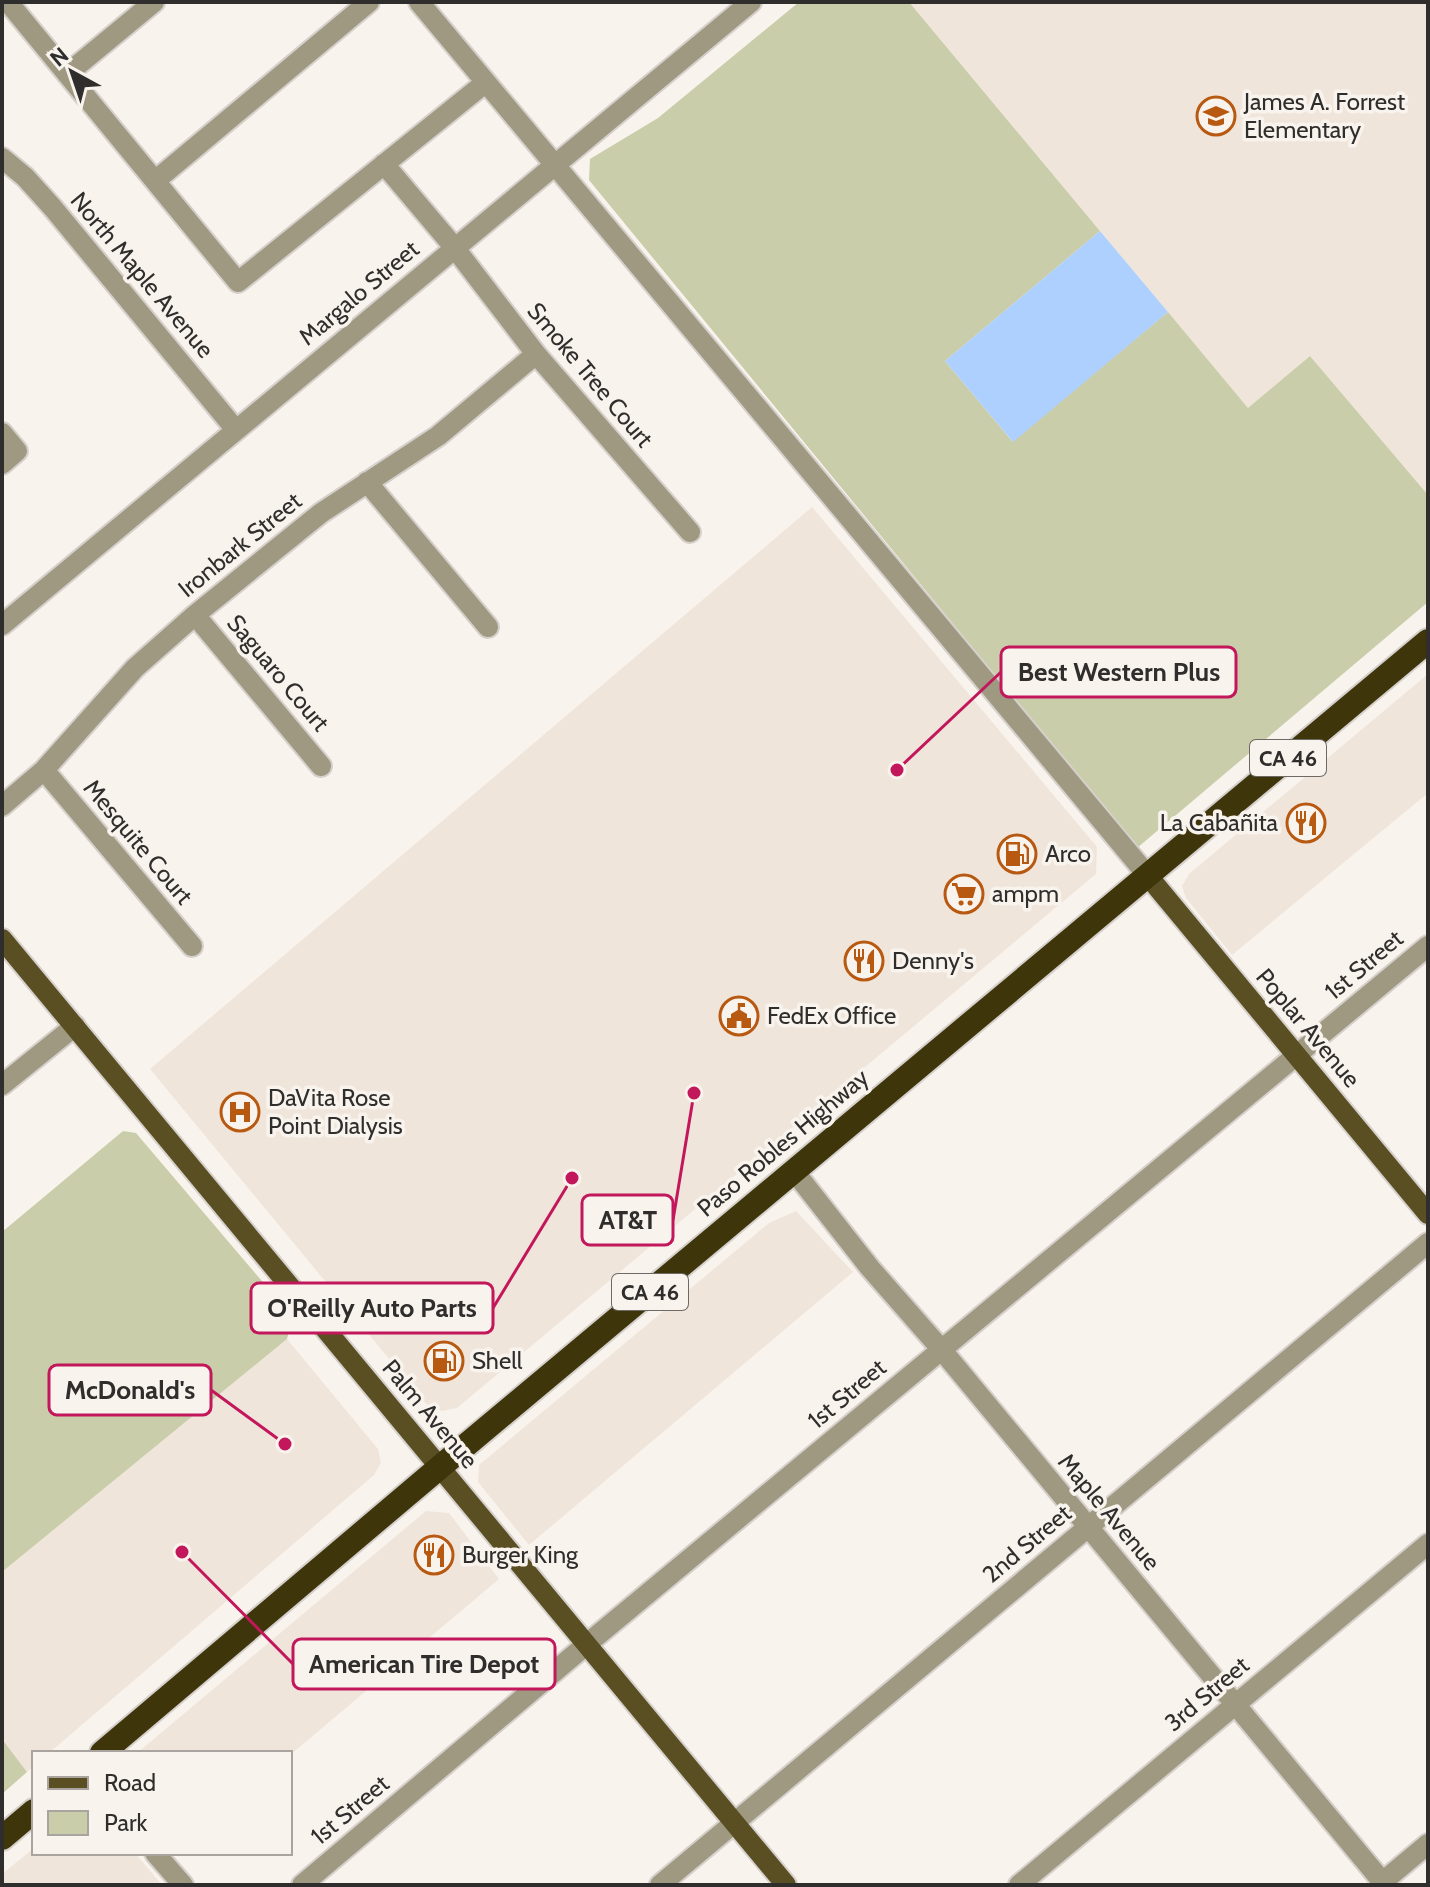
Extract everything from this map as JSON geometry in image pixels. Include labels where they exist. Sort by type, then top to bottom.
[{"type":"highway","name":"Paso Robles Highway","points":[[104,1751],[1428,641]]},
{"type":"highway","points":[[2,1838],[32,1813]]},
{"type":"main road","name":"Poplar Avenue","points":[[1148,876],[1428,1214]]},
{"type":"main road","name":"Palm Avenue","points":[[2,939],[786,1885]]},
{"type":"street","points":[[8,2],[238,282],[485,83]]},
{"type":"street","points":[[67,74],[154,2]]},
{"type":"street","points":[[155,181],[369,2]]},
{"type":"street","points":[[419,2],[1148,876]]},
{"type":"street","name":"Margalo Street","points":[[2,625],[751,2]]},
{"type":"street","name":"North Maple Avenue","points":[[2,158],[39,191],[236,430]]},
{"type":"street","name":"Smoke Tree Court","points":[[384,164],[454,247],[536,354],[690,532]]},
{"type":"street","name":"Ironbark Street","points":[[2,806],[44,770],[135,668],[272,549],[438,436],[536,354]]},
{"type":"street","points":[[2,433],[10,457]]},
{"type":"street","points":[[367,482],[488,627]]},
{"type":"street","name":"Saguaro Court","points":[[195,615],[321,766]]},
{"type":"street","name":"Mesquite Court","points":[[44,770],[192,946]]},
{"type":"street","name":"1st Street","points":[[302,1885],[587,1644],[1428,946]]},
{"type":"street","points":[[2,1085],[75,1026]]},
{"type":"street","name":"Maple Avenue","points":[[794,1171],[870,1268],[941,1349],[1382,1884]]},
{"type":"street","name":"2nd Street","points":[[660,1885],[1428,1243]]},
{"type":"street","name":"3rd Street","points":[[1019,1885],[1428,1544]]},
{"type":"street","points":[[1382,1884],[1428,1844]]},
{"type":"street","points":[[157,1855],[183,1885]]},
{"type":"shaded area","name":"James A. Forrest Elementary","points":[[909,2],[1428,2],[1428,495],[1310,356],[1248,408]]},
{"type":"shaded area","points":[[812,507],[1097,847],[1096,874],[457,1408],[442,1411],[428,1406],[150,1069]]},
{"type":"shaded area","points":[[1428,674],[1428,793],[1232,955],[1186,898],[1182,886],[1189,874]]},
{"type":"shaded area","points":[[796,1211],[853,1272],[529,1545],[478,1482],[479,1465],[769,1223]]},
{"type":"shaded area","points":[[287,1339],[378,1449],[381,1463],[374,1475],[51,1751],[32,1751],[32,1768],[27,1772],[2,1739],[2,1572]]},
{"type":"shaded area","points":[[426,1511],[449,1513],[499,1579],[292,1753],[139,1751]]},
{"type":"shaded area","points":[[32,1850],[32,1855],[137,1855],[162,1885],[2,1885],[2,1874]]},
{"type":"green space","points":[[799,2],[909,2],[1100,231],[945,361],[1012,441],[1168,312],[1248,408],[1310,356],[1428,495],[1428,602],[1137,848],[589,180],[590,159],[658,118]]},
{"type":"green space","points":[[123,1131],[136,1133],[289,1313],[287,1339],[2,1572],[2,1232]]},
{"type":"green space","points":[[2,1739],[27,1772],[2,1794]]},
{"type":"water","points":[[1100,231],[1168,312],[1013,442],[945,361]]},
{"type":"place","name":"James A. Forrest Elementary","points":[[1216,116]]},
{"type":"place","name":"Best Western Plus","points":[[897,770]]},
{"type":"place","name":"La Cabañita","points":[[1306,823]]},
{"type":"place","name":"Arco","points":[[1017,854]]},
{"type":"place","name":"ampm","points":[[964,894]]},
{"type":"place","name":"Denny's","points":[[864,961]]},
{"type":"place","name":"FedEx Office","points":[[739,1016]]},
{"type":"place","name":"AT&T","points":[[694,1093]]},
{"type":"place","name":"DaVita Rose Point Dialysis","points":[[240,1112]]},
{"type":"place","name":"O'Reilly Auto Parts","points":[[572,1178]]},
{"type":"place","name":"Shell","points":[[444,1361]]},
{"type":"place","name":"McDonald's","points":[[285,1444]]},
{"type":"place","name":"American Tire Depot","points":[[182,1552]]},
{"type":"place","name":"Burger King","points":[[434,1555]]}]
